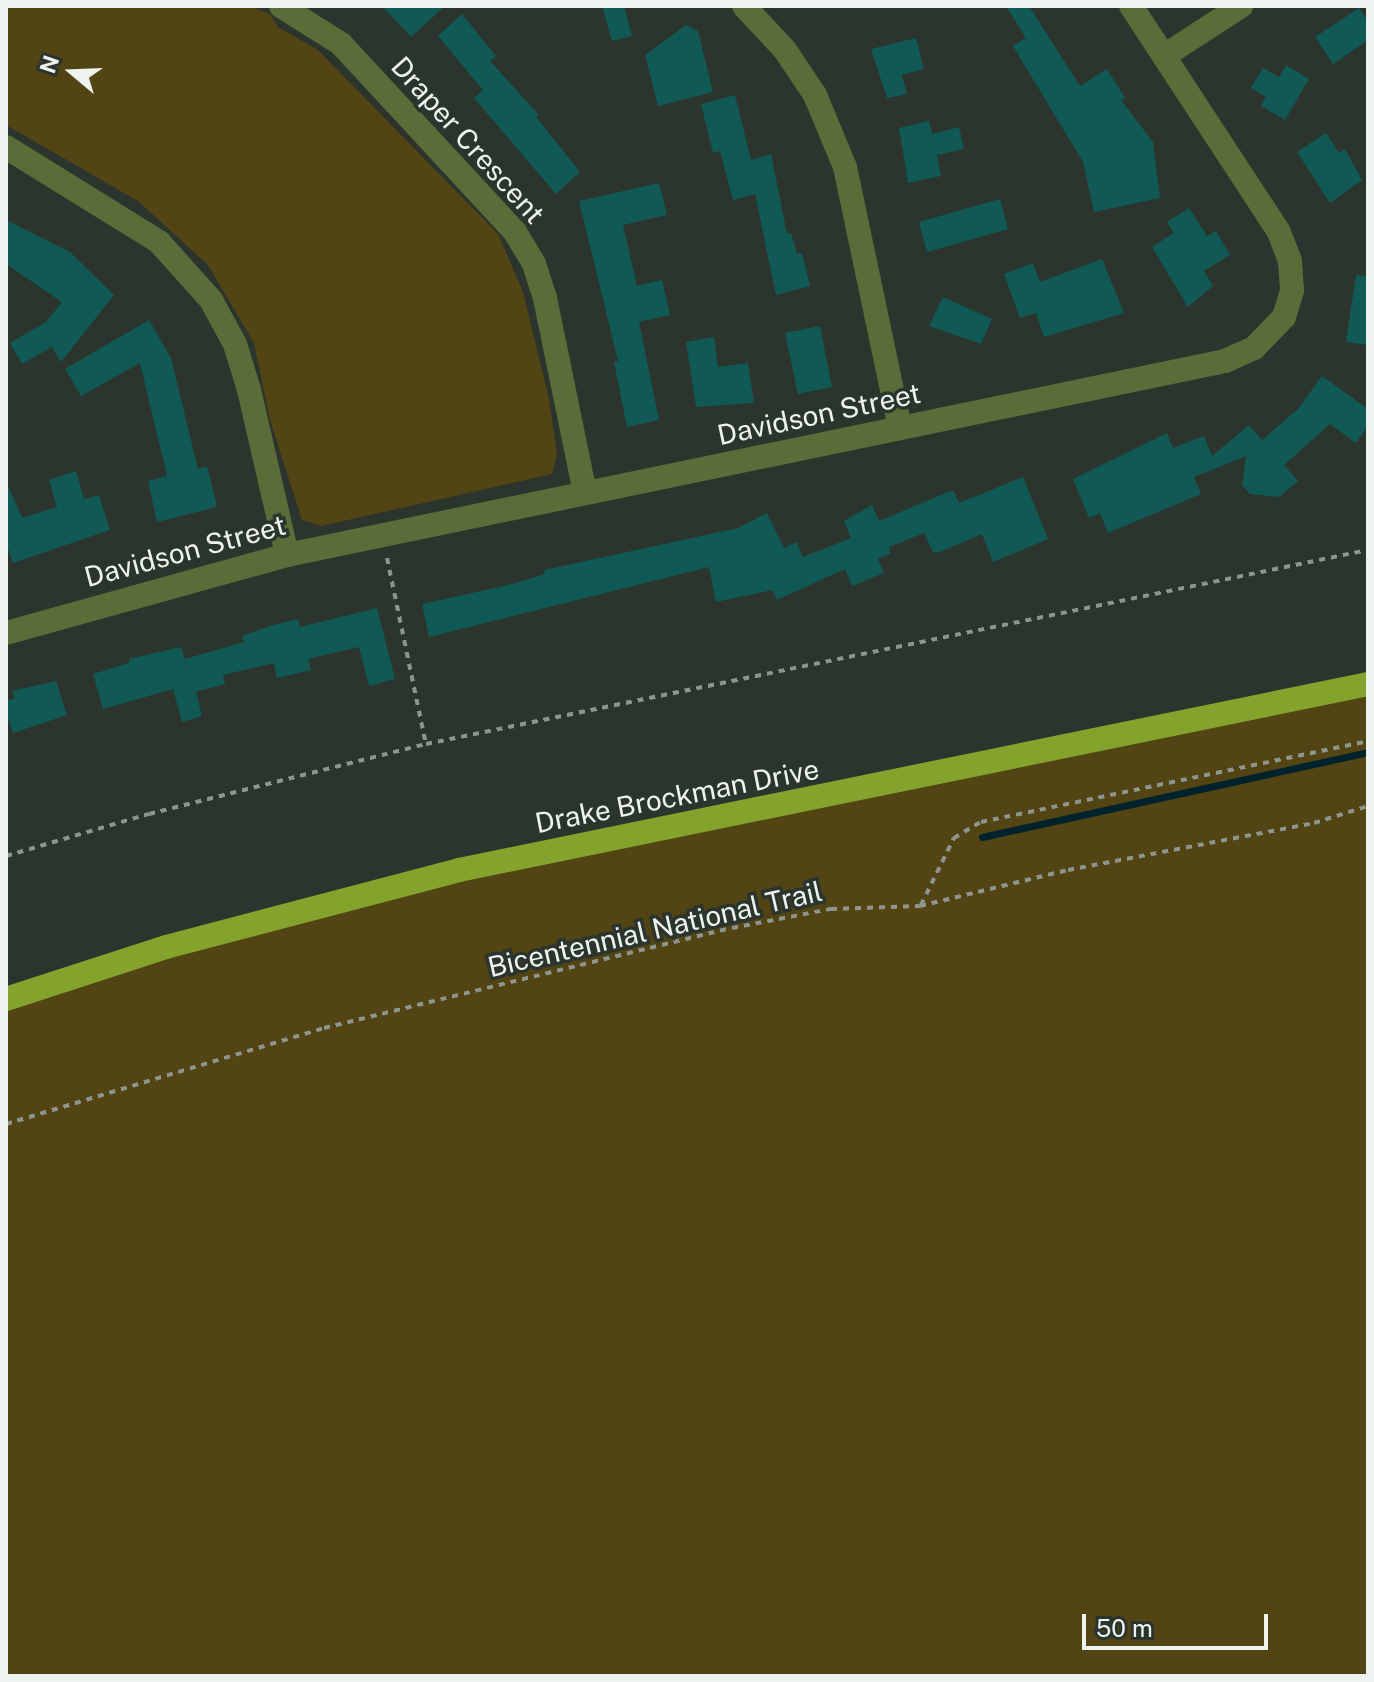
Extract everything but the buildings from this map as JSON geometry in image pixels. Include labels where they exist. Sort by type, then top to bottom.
[{"type":"main road","name":"Drake Brockman Drive","points":[[6,999],[196,939],[444,873],[1368,684]]},
{"type":"street","name":"Draper Crescent","points":[[281,6],[341,44],[515,232],[534,264],[545,298],[585,493]]},
{"type":"street","points":[[744,6],[785,50],[815,95],[845,167],[900,428]]},
{"type":"street","name":"Davidson Street","points":[[6,633],[287,555],[1225,361],[1254,348],[1276,329],[1292,290],[1290,261],[1279,232],[1131,6]]},
{"type":"street","points":[[1164,56],[1241,6]]},
{"type":"street","points":[[6,147],[159,242],[211,300],[235,344],[249,390],[287,555]]},
{"type":"path","points":[[382,534],[426,744]]},
{"type":"path","points":[[6,856],[426,744],[1368,550]]},
{"type":"path","points":[[920,906],[954,838],[981,822],[1368,741]]},
{"type":"path","name":"Bicentennial National Trail","points":[[6,1124],[324,1028],[732,928],[831,909],[920,906],[1068,870],[1314,823],[1368,806]]},
{"type":"shaded area","points":[[6,6],[249,6],[270,14],[278,27],[318,50],[498,234],[523,292],[549,399],[557,455],[552,474],[321,526],[302,520],[270,420],[254,343],[208,265],[138,201],[6,125]]},
{"type":"shaded area","points":[[1368,684],[1368,1676],[6,1676],[6,999],[342,897]]},
{"type":"waterway","points":[[982,837],[1368,752]]}]
